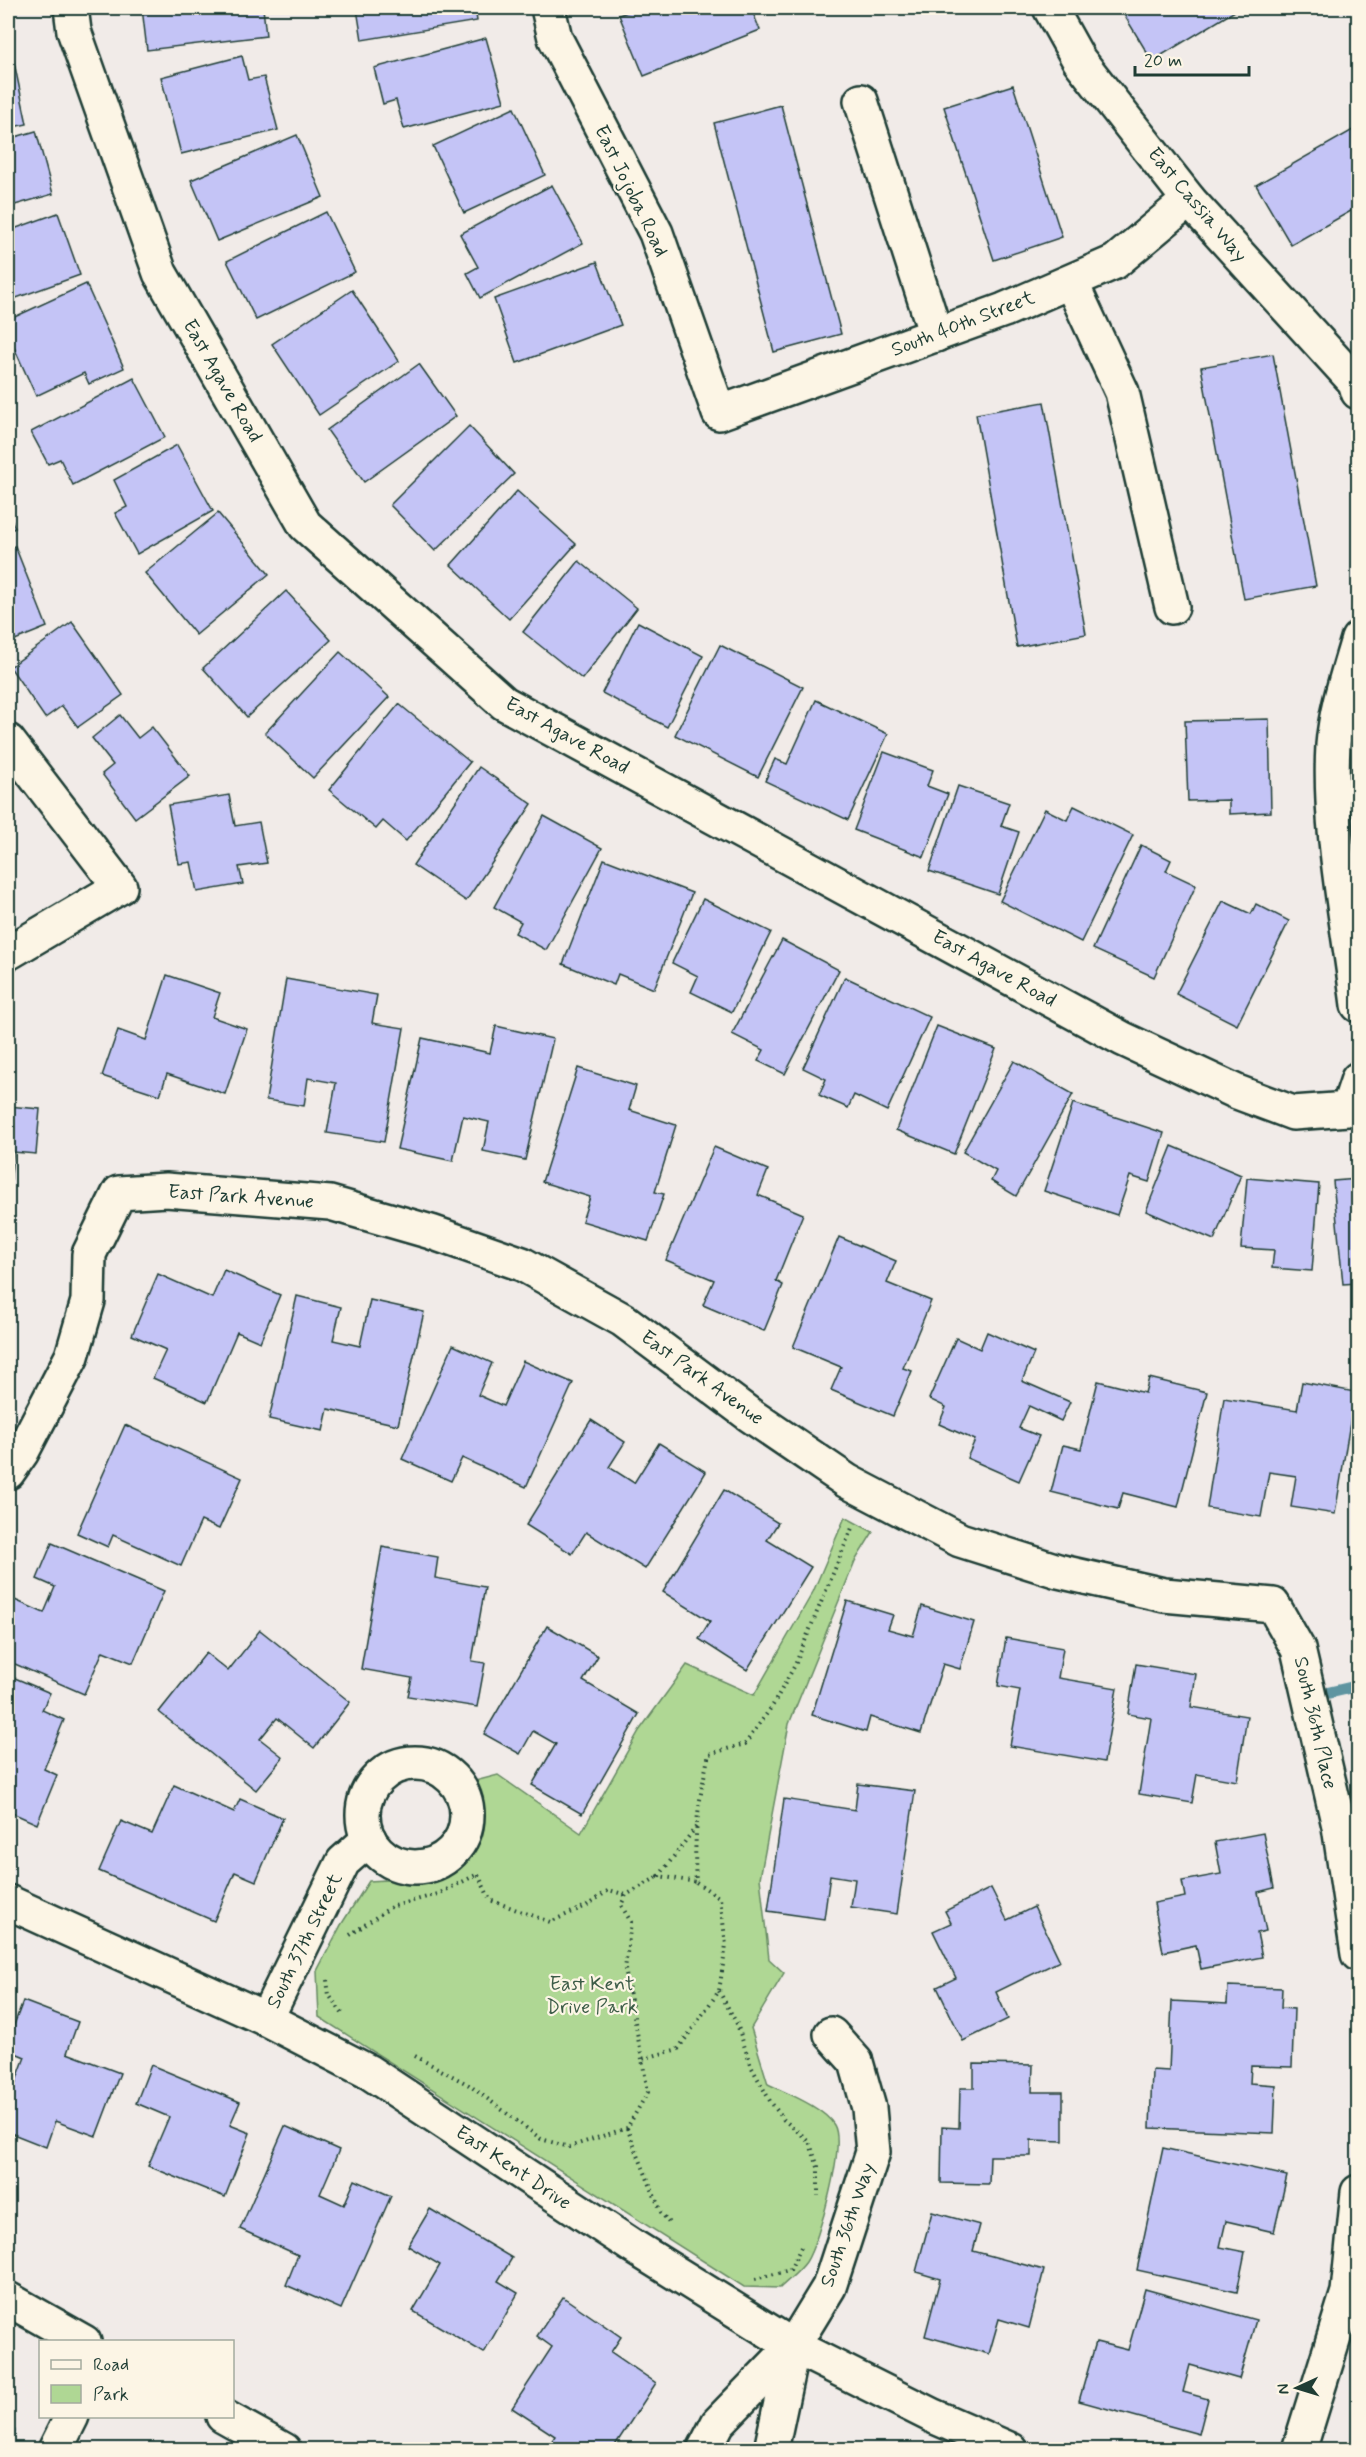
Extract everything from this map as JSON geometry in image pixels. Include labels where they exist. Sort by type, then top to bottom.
[{"type":"street","name":"East Agave Road","points":[[71,8],[74,30],[160,273],[305,525],[504,703],[1124,1039],[1238,1092],[1293,1113],[1348,1109],[1359,1078]]},
{"type":"street","name":"East Jojoba Road","points":[[548,8],[555,38],[656,234],[719,413]]},
{"type":"street","name":"East Cassia Way","points":[[1050,8],[1079,60],[1189,200],[1355,382],[1359,392]]},
{"type":"street","points":[[861,101],[936,335]]},
{"type":"street","name":"South 40th Street","points":[[719,413],[1004,310],[1071,282],[1115,262],[1189,200]]},
{"type":"street","points":[[1071,282],[1122,392],[1172,607]]},
{"type":"street","points":[[1359,639],[1340,700],[1333,746],[1335,822],[1359,1005]]},
{"type":"street","points":[[8,741],[120,887],[8,952]]},
{"type":"street","name":"East Park Avenue","points":[[8,1472],[22,1452],[72,1356],[88,1301],[89,1254],[119,1193],[166,1190],[330,1203],[431,1232],[512,1260],[623,1320],[750,1415],[847,1481],[960,1540],[1058,1571],[1164,1594],[1273,1605]]},
{"type":"street","name":"South 36th Place","points":[[1273,1605],[1298,1649],[1339,1827],[1359,1954]]},
{"type":"street","name":"South 37th Street","points":[[266,2019],[343,1862],[369,1839]]},
{"type":"street","name":"East Kent Drive","points":[[8,1902],[266,2019],[369,2072],[634,2247],[793,2346],[933,2416],[1011,2450]]},
{"type":"street","name":"South 36th Way","points":[[704,2450],[718,2423],[793,2346],[829,2287],[873,2152],[869,2108],[856,2062],[831,2034]]},
{"type":"street","points":[[1299,2450],[1348,2292],[1359,2192]]},
{"type":"street","points":[[8,2299],[80,2340]]},
{"type":"street","name":"South 36th Way","points":[[771,2450],[793,2346]]},
{"type":"street","points":[[55,2450],[71,2418]]},
{"type":"street","points":[[227,2418],[285,2450]]},
{"type":"path","points":[[696,1882],[698,1802],[709,1754],[745,1744],[773,1705],[795,1665],[852,1528]]},
{"type":"path","points":[[413,2055],[470,2085],[541,2139],[569,2147],[627,2128],[648,2092],[625,1969],[631,1922],[621,1905],[626,1895],[659,1876],[696,1826]]},
{"type":"path","points":[[346,1942],[350,1934],[391,1907],[438,1894],[478,1874],[490,1900],[550,1922],[586,1906],[609,1890],[626,1895]]},
{"type":"path","points":[[642,2059],[678,2049],[719,1991],[726,1945],[720,1898],[696,1882],[659,1876]]},
{"type":"path","points":[[326,1976],[329,1995],[348,2022]]},
{"type":"path","points":[[719,1991],[737,2024],[751,2066],[770,2101],[784,2120],[809,2141],[818,2167],[819,2206]]},
{"type":"path","points":[[627,2128],[661,2212],[670,2225]]},
{"type":"path","points":[[746,2274],[755,2279],[790,2270],[804,2238]]},
{"type":"green space","name":"East Kent Drive Park","points":[[845,1517],[873,1532],[855,1561],[789,1724],[760,1878],[769,1959],[784,1973],[751,2028],[768,2084],[804,2101],[829,2118],[837,2136],[837,2152],[824,2215],[806,2262],[780,2288],[744,2287],[319,2017],[317,1971],[341,1925],[369,1881],[438,1877],[473,1849],[481,1813],[475,1781],[498,1775],[581,1833],[639,1731],[687,1665],[754,1695],[813,1592]]},
{"type":"building","points":[[142,8],[263,8],[266,36],[147,50]]},
{"type":"building","points":[[475,8],[477,21],[362,40],[357,9]]},
{"type":"building","points":[[638,8],[751,8],[760,30],[644,76],[619,15]]},
{"type":"building","points":[[1120,8],[1240,8],[1152,61]]},
{"type":"building","points":[[8,34],[27,124],[8,128]]},
{"type":"building","points":[[486,38],[504,102],[404,129],[396,100],[383,104],[374,68]]},
{"type":"building","points":[[242,56],[248,80],[264,77],[278,130],[181,154],[161,77]]},
{"type":"building","points":[[1013,85],[1062,237],[994,260],[944,107]]},
{"type":"building","points":[[781,105],[841,334],[774,352],[714,123]]},
{"type":"building","points":[[514,108],[545,175],[464,213],[433,146]]},
{"type":"building","points":[[1358,127],[1358,207],[1291,245],[1256,185]]},
{"type":"building","points":[[36,131],[53,194],[8,207],[8,139]]},
{"type":"building","points":[[297,135],[323,197],[217,241],[191,180]]},
{"type":"building","points":[[552,185],[583,243],[480,298],[467,273],[478,267],[460,234]]},
{"type":"building","points":[[326,212],[355,272],[256,320],[227,261]]},
{"type":"building","points":[[58,213],[80,275],[8,301],[8,231]]},
{"type":"building","points":[[597,262],[621,325],[517,363],[494,299]]},
{"type":"building","points":[[86,284],[124,368],[89,384],[84,373],[36,396],[8,334],[8,320]]},
{"type":"building","points":[[352,290],[399,361],[319,415],[272,344]]},
{"type":"building","points":[[1273,354],[1316,586],[1244,599],[1201,367]]},
{"type":"building","points":[[419,364],[456,416],[364,482],[327,430]]},
{"type":"building","points":[[134,378],[165,437],[73,485],[60,459],[48,464],[31,432]]},
{"type":"building","points":[[1044,402],[1086,634],[1017,647],[976,414]]},
{"type":"building","points":[[469,426],[514,474],[435,551],[390,505]]},
{"type":"building","points":[[177,445],[213,511],[137,554],[115,513],[127,507],[114,480]]},
{"type":"building","points":[[517,491],[576,544],[509,619],[451,565]]},
{"type":"building","points":[[8,512],[15,528],[8,531]]},
{"type":"building","points":[[218,513],[269,574],[196,635],[145,573]]},
{"type":"building","points":[[15,546],[47,627],[10,642],[8,635],[8,548]]},
{"type":"building","points":[[579,561],[637,608],[582,679],[523,632]]},
{"type":"building","points":[[286,591],[331,640],[247,717],[203,668]]},
{"type":"building","points":[[72,622],[123,695],[78,727],[62,706],[45,718],[10,667]]},
{"type":"building","points":[[638,622],[703,656],[667,727],[602,693]]},
{"type":"building","points":[[720,645],[803,687],[758,777],[675,735]]},
{"type":"building","points":[[340,652],[389,697],[313,778],[265,733]]},
{"type":"building","points":[[816,700],[888,734],[848,820],[765,781],[775,759],[787,764]]},
{"type":"building","points":[[399,704],[470,762],[406,841],[383,821],[376,829],[329,790]]},
{"type":"building","points":[[120,715],[138,738],[152,727],[190,776],[135,818],[102,774],[113,765],[92,738]]},
{"type":"building","points":[[1269,719],[1271,812],[1229,814],[1229,800],[1188,801],[1185,721]]},
{"type":"building","points":[[884,752],[933,770],[927,786],[948,794],[924,857],[854,830]]},
{"type":"building","points":[[479,767],[532,804],[466,901],[413,865]]},
{"type":"building","points":[[958,786],[1009,803],[1001,826],[1019,832],[998,894],[929,871]]},
{"type":"building","points":[[229,795],[235,826],[259,822],[267,863],[239,867],[243,884],[197,892],[191,862],[179,864],[168,805]]},
{"type":"building","points":[[1074,806],[1133,835],[1081,942],[1000,901],[1045,809],[1067,820]]},
{"type":"building","points":[[544,816],[602,848],[546,950],[515,933],[521,922],[494,907]]},
{"type":"building","points":[[1141,845],[1171,860],[1166,871],[1196,885],[1154,977],[1093,949]]},
{"type":"building","points":[[604,859],[692,893],[654,989],[618,974],[614,985],[563,964]]},
{"type":"building","points":[[703,899],[771,932],[732,1012],[691,992],[698,976],[672,963]]},
{"type":"building","points":[[1223,901],[1251,914],[1256,904],[1289,921],[1237,1025],[1176,994]]},
{"type":"building","points":[[782,940],[839,970],[785,1074],[758,1061],[764,1050],[732,1034]]},
{"type":"building","points":[[167,975],[220,993],[212,1017],[247,1029],[225,1094],[167,1074],[160,1095],[102,1076],[118,1030],[146,1040]]},
{"type":"building","points":[[845,977],[930,1017],[887,1111],[854,1095],[848,1108],[819,1095],[826,1079],[803,1068]]},
{"type":"building","points":[[286,979],[377,995],[372,1023],[404,1028],[384,1142],[327,1133],[336,1083],[308,1078],[304,1106],[266,1100]]},
{"type":"building","points":[[496,1026],[553,1039],[525,1160],[483,1151],[489,1122],[463,1116],[453,1161],[397,1149],[422,1038],[490,1053]]},
{"type":"building","points":[[937,1026],[996,1049],[954,1154],[896,1130]]},
{"type":"building","points":[[1014,1061],[1073,1094],[1016,1196],[991,1181],[996,1171],[963,1152]]},
{"type":"building","points":[[578,1068],[636,1086],[629,1110],[676,1125],[655,1192],[664,1194],[648,1241],[582,1221],[590,1197],[542,1182]]},
{"type":"building","points":[[1073,1103],[1164,1133],[1149,1182],[1130,1176],[1117,1215],[1044,1191]]},
{"type":"building","points":[[8,1106],[40,1109],[36,1154],[13,1152],[10,1189],[8,1189]]},
{"type":"building","points":[[1172,1146],[1241,1175],[1214,1240],[1146,1211]]},
{"type":"building","points":[[714,1147],[768,1170],[758,1195],[803,1214],[776,1281],[783,1285],[764,1331],[703,1305],[714,1280],[666,1260]]},
{"type":"building","points":[[1247,1178],[1319,1184],[1312,1271],[1272,1268],[1274,1250],[1241,1248]]},
{"type":"building","points":[[1358,1179],[1358,1283],[1343,1284],[1333,1181]]},
{"type":"building","points":[[839,1237],[896,1261],[887,1283],[931,1301],[903,1368],[912,1371],[893,1416],[831,1390],[841,1367],[793,1347]]},
{"type":"building","points":[[224,1270],[280,1295],[260,1342],[237,1332],[207,1402],[153,1378],[166,1350],[132,1335],[158,1274],[212,1298]]},
{"type":"building","points":[[297,1296],[341,1307],[333,1340],[360,1346],[370,1300],[424,1312],[398,1425],[328,1409],[323,1431],[269,1419]]},
{"type":"building","points":[[987,1332],[1034,1353],[1022,1381],[1070,1402],[1061,1421],[1029,1406],[1019,1428],[1039,1436],[1019,1481],[967,1458],[975,1440],[939,1424],[946,1407],[929,1399],[956,1338],[980,1349]]},
{"type":"building","points":[[453,1345],[492,1363],[478,1395],[503,1406],[523,1361],[573,1383],[526,1487],[462,1458],[451,1481],[402,1459]]},
{"type":"building","points":[[1149,1378],[1207,1392],[1178,1507],[1123,1493],[1118,1509],[1051,1492],[1063,1445],[1081,1449],[1098,1381],[1145,1393]]},
{"type":"building","points":[[1302,1382],[1355,1392],[1335,1514],[1291,1507],[1296,1476],[1269,1472],[1261,1517],[1207,1508],[1224,1398],[1297,1410]]},
{"type":"building","points":[[591,1420],[625,1442],[609,1467],[634,1483],[659,1443],[706,1472],[645,1569],[586,1532],[572,1554],[526,1525]]},
{"type":"building","points":[[125,1425],[242,1478],[219,1529],[201,1521],[181,1566],[113,1535],[108,1547],[77,1533]]},
{"type":"building","points":[[724,1490],[778,1523],[767,1540],[811,1567],[747,1670],[699,1639],[710,1621],[663,1592]]},
{"type":"building","points":[[52,1543],[164,1591],[133,1663],[103,1651],[84,1694],[8,1661],[8,1597],[44,1613],[55,1587],[37,1579]]},
{"type":"building","points":[[382,1547],[438,1557],[435,1578],[485,1587],[472,1661],[485,1663],[477,1707],[408,1696],[412,1678],[361,1669]]},
{"type":"building","points":[[847,1601],[893,1615],[888,1629],[913,1636],[922,1606],[974,1622],[960,1669],[943,1664],[921,1733],[870,1717],[866,1732],[812,1715]]},
{"type":"building","points":[[547,1626],[598,1656],[583,1681],[639,1714],[582,1814],[532,1785],[556,1744],[533,1731],[520,1754],[484,1734]]},
{"type":"building","points":[[260,1630],[350,1702],[314,1748],[277,1718],[260,1739],[283,1757],[256,1790],[159,1712],[206,1653],[228,1671]]},
{"type":"building","points":[[1006,1638],[1063,1648],[1058,1678],[1117,1688],[1104,1762],[1010,1746],[1020,1690],[998,1686]]},
{"type":"building","points":[[1136,1664],[1196,1674],[1191,1707],[1247,1716],[1237,1781],[1197,1774],[1192,1803],[1139,1794],[1151,1718],[1128,1714]]},
{"type":"building","points":[[8,1675],[50,1693],[42,1710],[64,1720],[44,1769],[57,1775],[37,1824],[8,1811]]},
{"type":"building","points":[[858,1784],[915,1791],[897,1914],[851,1907],[855,1879],[830,1875],[824,1919],[768,1911],[784,1799],[855,1810]]},
{"type":"building","points":[[174,1785],[234,1812],[240,1799],[283,1818],[256,1881],[235,1872],[214,1921],[99,1871],[121,1821],[152,1834]]},
{"type":"building","points":[[1263,1833],[1274,1888],[1258,1892],[1266,1931],[1257,1933],[1262,1957],[1201,1969],[1196,1945],[1163,1952],[1154,1903],[1185,1897],[1182,1881],[1221,1874],[1215,1842]]},
{"type":"building","points":[[991,1888],[1007,1920],[1034,1907],[1060,1961],[996,1992],[1008,2019],[963,2041],[937,1987],[956,1978],[933,1931],[951,1923],[945,1911]]},
{"type":"building","points":[[1228,1986],[1282,1988],[1281,2008],[1294,2009],[1292,2067],[1251,2066],[1250,2083],[1276,2085],[1274,2133],[1150,2128],[1152,2070],[1169,2071],[1172,2001],[1227,2004]]},
{"type":"building","points":[[23,2001],[78,2022],[67,2053],[120,2073],[96,2136],[55,2121],[46,2147],[8,2132],[8,2103],[25,2057],[8,2050],[8,2041]]},
{"type":"building","points":[[974,2064],[1033,2065],[1032,2092],[1063,2092],[1063,2141],[1031,2140],[1031,2156],[990,2156],[989,2184],[941,2183],[942,2127],[959,2128],[960,2088],[974,2088]]},
{"type":"building","points":[[151,2065],[240,2102],[230,2125],[250,2133],[225,2197],[148,2166],[169,2117],[136,2103]]},
{"type":"building","points":[[285,2126],[339,2150],[320,2194],[344,2205],[355,2180],[391,2196],[341,2309],[286,2285],[298,2255],[240,2229]]},
{"type":"building","points":[[1163,2148],[1287,2176],[1274,2232],[1226,2221],[1220,2247],[1245,2252],[1237,2292],[1137,2270]]},
{"type":"building","points":[[430,2209],[512,2258],[498,2281],[518,2293],[484,2353],[413,2311],[440,2265],[408,2246]]},
{"type":"building","points":[[932,2212],[980,2225],[973,2251],[1044,2270],[1029,2328],[999,2319],[989,2354],[925,2336],[940,2279],[916,2272]]},
{"type":"building","points":[[1145,2289],[1256,2320],[1239,2379],[1190,2365],[1183,2392],[1208,2399],[1199,2434],[1079,2401],[1096,2342],[1128,2350]]},
{"type":"building","points":[[563,2297],[621,2337],[611,2352],[656,2383],[612,2450],[546,2450],[555,2436],[512,2408],[552,2347],[537,2336]]},
{"type":"waterway","points":[[1310,1697],[1358,1686]]}]
